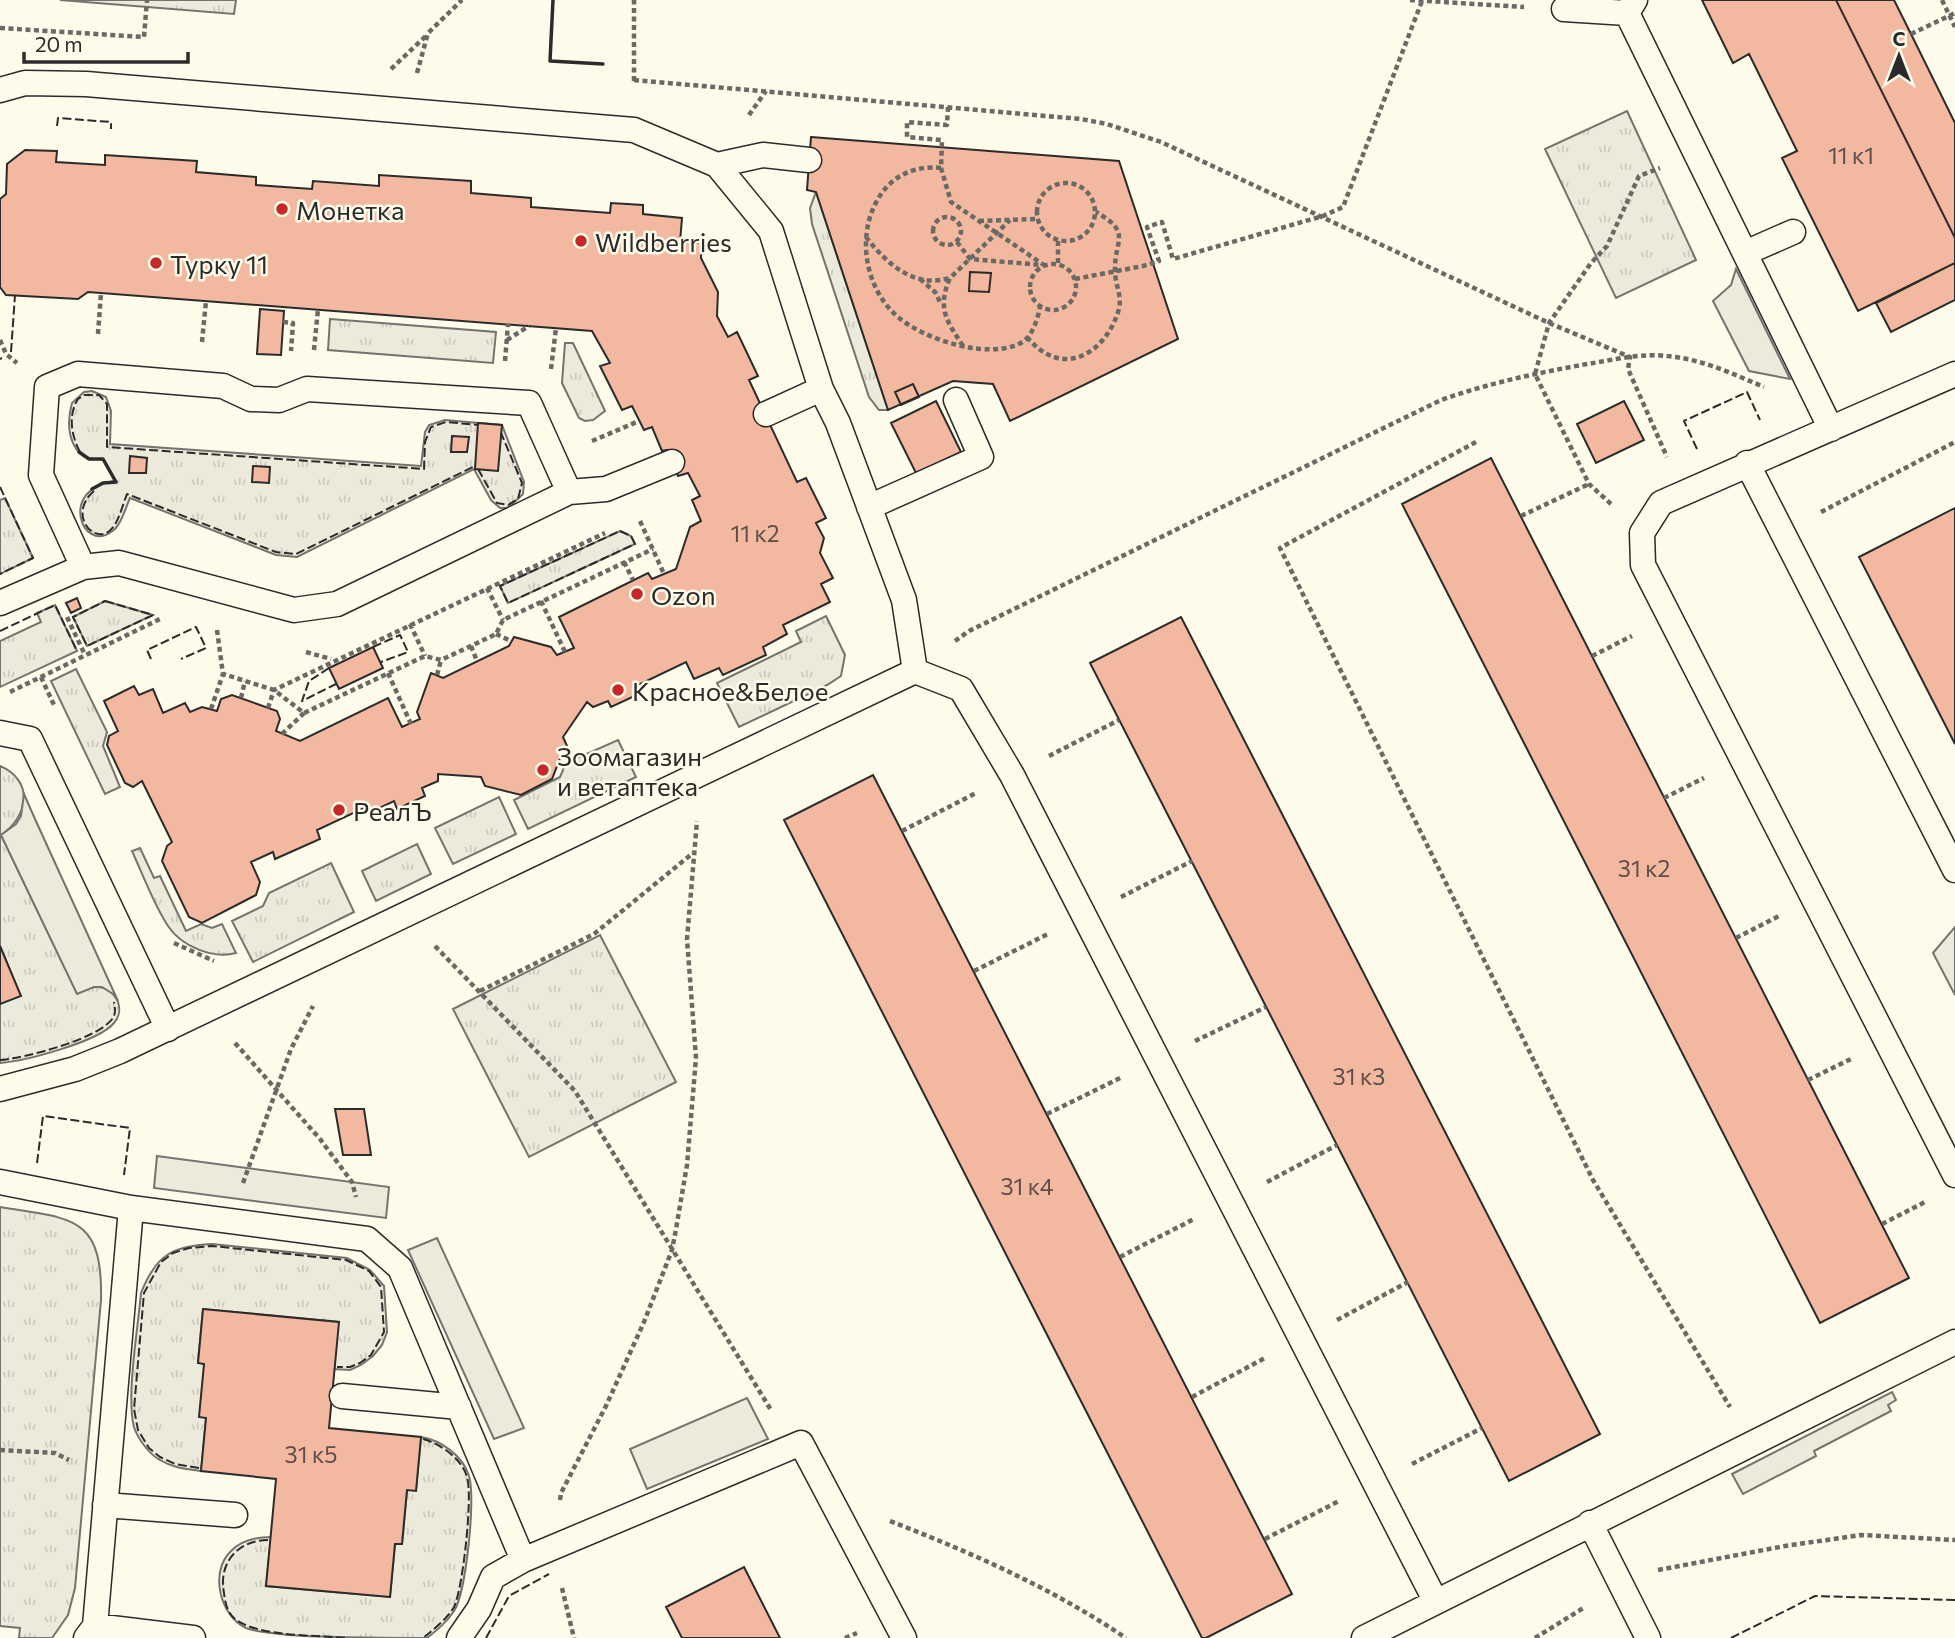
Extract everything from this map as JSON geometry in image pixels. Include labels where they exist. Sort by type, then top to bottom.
[{"type":"lane","points":[[1564,9],[1631,7],[1696,154],[1831,429]]},
{"type":"lane","points":[[0,90],[25,83],[86,84],[634,130],[717,165],[771,231],[821,388],[838,423],[904,600],[915,671]]},
{"type":"lane","points":[[717,165],[763,155],[809,160]]},
{"type":"lane","points":[[1745,253],[1793,232]]},
{"type":"lane","points":[[83,567],[41,475],[47,387],[78,374],[223,386],[251,399],[279,400],[307,388],[529,403],[569,492]]},
{"type":"lane","points":[[1955,374],[1661,503],[1642,533],[1643,565],[1955,1175]]},
{"type":"lane","points":[[766,414],[821,388]]},
{"type":"lane","points":[[869,507],[982,457],[956,400]]},
{"type":"lane","points":[[0,603],[83,567],[119,563],[294,610],[337,604],[569,492],[606,489],[672,462]]},
{"type":"lane","points":[[1747,463],[1955,870]]},
{"type":"lane","points":[[0,1089],[75,1069],[120,1051],[915,671],[961,689],[1012,775],[1437,1602]]},
{"type":"lane","points":[[0,733],[30,739],[168,1029]]},
{"type":"lane","points":[[0,1182],[131,1208],[367,1239],[400,1268],[523,1560]]},
{"type":"lane","points":[[131,1208],[105,1505],[90,1632],[193,1638]]},
{"type":"lane","points":[[1364,1638],[1955,1342]]},
{"type":"lane","points":[[342,1396],[458,1407]]},
{"type":"lane","points":[[459,1638],[479,1609],[494,1577],[523,1560],[801,1443],[905,1638]]},
{"type":"lane","points":[[105,1505],[235,1515]]},
{"type":"lane","points":[[1590,1523],[1648,1638]]},
{"type":"path","points":[[147,0],[144,37],[147,49]]},
{"type":"path","points":[[407,111],[428,33],[461,0]]},
{"type":"path","points":[[634,0],[634,130]]},
{"type":"path","points":[[1410,0],[1564,9]]},
{"type":"path","points":[[1942,0],[1952,14],[1955,27]]},
{"type":"path","points":[[1075,279],[1159,261],[1147,227],[1162,222],[1173,259],[1323,216],[1343,207],[1422,1]]},
{"type":"path","points":[[1911,34],[1952,14]]},
{"type":"path","points":[[0,28],[144,37]]},
{"type":"path","points":[[634,80],[1081,119],[1107,124],[1161,142],[1549,323],[1630,357]]},
{"type":"path","points":[[947,107],[947,125],[907,122],[907,138],[943,140],[941,168],[951,202],[952,218],[960,226],[960,237],[952,244],[941,244],[933,237],[933,226],[941,218],[952,218]]},
{"type":"path","points":[[1642,533],[1589,484],[1535,374],[1549,323],[1591,262],[1607,246],[1639,176],[1696,154]]},
{"type":"path","points":[[941,168],[918,169],[896,178],[886,186],[872,210],[866,237],[869,269],[875,287],[896,316],[923,332],[963,346],[997,349],[1022,342],[1027,337],[1040,307]]},
{"type":"path","points":[[1068,183],[1088,192],[1094,201],[1096,212],[1088,232],[1080,239],[1069,242],[1058,241],[1049,236],[1041,229],[1037,219],[1041,197],[1058,184],[1068,183]]},
{"type":"path","points":[[951,202],[1044,265]]},
{"type":"path","points":[[1027,337],[1038,350],[1053,358],[1072,359],[1093,348],[1103,337],[1118,310],[1120,301],[1115,271],[1119,251],[1116,228],[1096,212]]},
{"type":"path","points":[[979,222],[1037,219]]},
{"type":"path","points":[[919,279],[941,281],[950,278],[1010,220]]},
{"type":"path","points":[[866,237],[889,264],[919,279],[935,292],[963,346]]},
{"type":"path","points":[[1058,241],[1058,264]]},
{"type":"path","points":[[957,242],[970,259],[1058,264],[1071,272],[1075,279],[1076,293],[1068,306],[1055,311],[1040,307],[1031,296],[1032,275],[1044,265]]},
{"type":"path","points":[[943,308],[943,298],[950,278]]},
{"type":"path","points":[[97,337],[101,293]]},
{"type":"path","points":[[202,346],[206,301]]},
{"type":"path","points":[[314,354],[318,309]]},
{"type":"path","points":[[283,322],[293,323],[291,352]]},
{"type":"path","points":[[505,369],[508,324]]},
{"type":"path","points":[[507,340],[529,326]]},
{"type":"path","points":[[550,372],[556,328]]},
{"type":"path","points":[[0,340],[6,354]]},
{"type":"path","points":[[915,671],[969,631],[1441,400],[1474,388],[1630,357],[1667,356],[1709,364],[1769,389]]},
{"type":"path","points":[[1630,357],[1628,369],[1684,493]]},
{"type":"path","points":[[583,444],[639,421]]},
{"type":"path","points":[[1476,442],[1280,548],[1593,1180],[1752,1444]]},
{"type":"path","points":[[1825,521],[1820,511],[1955,442]]},
{"type":"path","points":[[1521,516],[1589,484]]},
{"type":"path","points":[[638,517],[664,574]]},
{"type":"path","points":[[268,708],[274,690],[613,529]]},
{"type":"path","points":[[282,734],[304,713],[425,656],[441,660],[471,646],[496,634],[503,620],[653,549]]},
{"type":"path","points":[[624,562],[633,580]]},
{"type":"path","points":[[487,588],[503,620]]},
{"type":"path","points":[[541,601],[565,652]]},
{"type":"path","points":[[0,696],[167,615]]},
{"type":"path","points":[[410,624],[425,656]]},
{"type":"path","points":[[211,709],[223,674],[216,628],[229,631]]},
{"type":"path","points":[[496,634],[511,640]]},
{"type":"path","points":[[471,646],[477,661]]},
{"type":"path","points":[[294,649],[333,660]]},
{"type":"path","points":[[438,675],[441,660]]},
{"type":"path","points":[[388,673],[411,724]]},
{"type":"path","points":[[223,674],[274,690],[304,713]]},
{"type":"path","points":[[41,677],[58,713]]},
{"type":"path","points":[[241,698],[246,681]]},
{"type":"path","points":[[566,1638],[573,1635],[554,1546],[561,1493],[644,1322],[672,1250],[687,1165],[695,1079],[695,1016],[687,939],[702,773]]},
{"type":"path","points":[[480,991],[594,934],[694,852]]},
{"type":"path","points":[[405,915],[575,1091],[793,1447]]},
{"type":"path","points":[[170,938],[176,946],[214,961],[233,962],[243,957],[257,987]]},
{"type":"path","points":[[234,1221],[247,1168],[291,1049],[315,1003]]},
{"type":"path","points":[[206,1010],[320,1139],[352,1182],[367,1239]]},
{"type":"path","points":[[1882,1224],[1931,1199]]},
{"type":"path","points":[[0,1450],[55,1453],[107,1480]]},
{"type":"path","points":[[835,1505],[879,1517],[962,1549],[1040,1586],[1126,1638]]},
{"type":"path","points":[[1535,1638],[1604,1595],[1617,1577],[1784,1546],[1861,1535],[1955,1541]]},
{"type":"green space","points":[[60,0],[236,0],[234,14]]},
{"type":"green space","points":[[1627,111],[1696,260],[1616,298],[1545,149]]},
{"type":"green space","points":[[816,192],[888,410],[879,410],[869,397],[812,224],[810,208]]},
{"type":"green space","points":[[330,319],[496,332],[493,363],[328,350]]},
{"type":"green space","points":[[565,343],[573,343],[605,411],[593,420],[585,421],[579,418],[562,383]]},
{"type":"green space","points":[[92,391],[106,397],[111,411],[110,444],[421,466],[425,432],[429,425],[445,420],[502,425],[524,482],[523,494],[508,508],[500,508],[491,500],[474,469],[297,557],[276,555],[130,498],[117,526],[111,532],[101,536],[91,534],[84,527],[81,506],[86,495],[97,486],[115,481],[103,459],[92,459],[77,450],[70,433],[72,403],[84,392]]},
{"type":"green space","points":[[5,498],[33,558],[0,574],[0,500]]},
{"type":"green space","points":[[620,531],[631,536],[635,544],[508,603],[500,586]]},
{"type":"green space","points":[[105,601],[153,615],[87,646],[73,617]]},
{"type":"green space","points":[[55,605],[77,651],[0,687],[0,641],[41,622],[37,613]]},
{"type":"green space","points":[[826,616],[845,655],[841,676],[739,727],[717,683],[801,642],[796,631]]},
{"type":"green space","points":[[76,669],[107,732],[103,746],[120,787],[105,794],[51,681]]},
{"type":"green space","points":[[618,740],[636,777],[528,829],[514,800],[560,777],[566,763]]},
{"type":"green space","points":[[0,766],[19,781],[24,799],[17,819],[1,835],[77,993],[92,987],[104,988],[114,995],[119,1012],[114,1023],[93,1037],[26,1059],[0,1063],[0,1004],[20,995],[0,946]]},
{"type":"green space","points":[[499,797],[516,834],[453,864],[435,828]]},
{"type":"green space","points":[[417,844],[431,874],[376,901],[362,871]]},
{"type":"green space","points":[[140,848],[154,878],[160,876],[186,931],[201,924],[212,928],[222,924],[236,953],[208,953],[181,940],[174,933],[158,909],[132,851]]},
{"type":"green space","points":[[331,863],[354,912],[253,962],[232,921],[263,906],[269,893]]},
{"type":"green space","points":[[600,935],[676,1082],[529,1157],[453,1009]]},
{"type":"green space","points":[[0,1207],[64,1219],[78,1226],[89,1236],[96,1251],[100,1272],[101,1300],[75,1588],[68,1615],[52,1638],[19,1638],[20,1628],[0,1626]]},
{"type":"green space","points":[[212,1244],[347,1258],[370,1270],[384,1286],[387,1332],[382,1345],[361,1365],[350,1370],[334,1369],[338,1322],[203,1309],[198,1362],[204,1364],[206,1418],[201,1471],[165,1463],[144,1446],[134,1427],[131,1398],[141,1293],[147,1280],[160,1261],[176,1250]]},
{"type":"green space","points":[[421,1437],[443,1445],[462,1462],[471,1487],[466,1566],[458,1601],[445,1622],[427,1638],[410,1638],[288,1635],[251,1630],[237,1622],[224,1604],[220,1593],[220,1570],[224,1560],[235,1547],[260,1538],[271,1537],[266,1586],[390,1597],[395,1544],[402,1544],[407,1490],[416,1490]]},
{"type":"shaded area","points":[[1736,269],[1790,379],[1749,371],[1713,301],[1731,285]]},
{"type":"shaded area","points":[[24,794],[118,1001],[102,987],[94,987],[77,994],[1,835],[16,824],[21,816]]},
{"type":"shaded area","points":[[1955,927],[1955,995],[1933,953]]},
{"type":"shaded area","points":[[157,1156],[389,1187],[386,1218],[154,1188]]},
{"type":"shaded area","points":[[437,1238],[524,1428],[494,1439],[408,1250]]},
{"type":"shaded area","points":[[1892,1392],[1896,1400],[1888,1405],[1891,1411],[1814,1451],[1816,1456],[1743,1494],[1732,1474]]},
{"type":"shaded area","points":[[747,1398],[768,1439],[647,1489],[630,1449]]},
{"type":"building","points":[[1702,0],[1836,0],[1955,238],[1955,263],[1858,311],[1782,158],[1797,151],[1749,54],[1733,63]]},
{"type":"building","points":[[1836,0],[1894,0],[1911,34],[1955,123],[1955,238]]},
{"type":"building","points":[[811,137],[1119,161],[1178,339],[1010,421],[993,384],[953,381],[888,410],[816,192],[807,190]]},
{"type":"building","points":[[25,150],[57,151],[56,162],[105,165],[105,155],[197,161],[196,172],[256,177],[256,185],[312,189],[313,181],[379,186],[379,175],[471,181],[471,193],[531,198],[531,207],[610,213],[611,203],[643,205],[643,214],[682,218],[680,242],[702,243],[701,258],[718,292],[717,316],[728,337],[737,332],[758,376],[749,380],[797,482],[806,478],[826,518],[816,523],[824,538],[820,553],[833,578],[821,584],[830,602],[783,625],[787,634],[763,647],[766,655],[723,675],[719,668],[694,679],[686,662],[636,686],[639,694],[611,707],[608,701],[593,707],[587,702],[563,737],[567,746],[566,754],[561,756],[552,779],[521,795],[485,786],[481,777],[438,774],[438,781],[422,788],[425,796],[397,809],[394,801],[369,813],[366,807],[317,830],[320,839],[275,859],[273,852],[251,862],[260,882],[256,895],[202,923],[189,917],[162,861],[167,846],[172,842],[142,781],[133,787],[125,783],[107,745],[109,736],[118,731],[104,701],[134,686],[139,695],[153,689],[163,713],[185,703],[190,712],[202,707],[217,711],[221,699],[232,695],[277,711],[280,719],[276,731],[300,741],[388,698],[402,727],[420,719],[417,712],[431,673],[443,678],[509,646],[514,637],[551,647],[557,655],[574,648],[559,617],[648,573],[652,579],[676,569],[690,527],[701,521],[692,500],[700,496],[688,473],[678,476],[667,450],[662,451],[652,427],[644,430],[632,406],[622,410],[600,366],[610,363],[592,331],[88,292],[78,299],[6,295],[0,287],[0,199],[6,194],[7,164]]},
{"type":"building","points":[[1955,263],[1955,300],[1891,332],[1876,303]]},
{"type":"building","points":[[970,272],[991,273],[989,292],[969,291]]},
{"type":"building","points":[[260,309],[284,311],[281,355],[257,354]]},
{"type":"building","points":[[913,384],[919,397],[901,405],[895,392]]},
{"type":"building","points":[[936,401],[961,452],[916,473],[891,423]]},
{"type":"building","points":[[1624,401],[1644,440],[1596,463],[1577,424]]},
{"type":"building","points":[[478,423],[502,425],[498,471],[475,469]]},
{"type":"building","points":[[452,436],[469,437],[467,452],[451,452]]},
{"type":"building","points":[[130,456],[147,458],[146,473],[129,473]]},
{"type":"building","points":[[1491,458],[1909,1278],[1820,1323],[1402,504]]},
{"type":"building","points":[[253,466],[270,467],[269,483],[252,482]]},
{"type":"building","points":[[1955,508],[1955,744],[1859,557]]},
{"type":"building","points":[[77,598],[81,608],[71,613],[66,603]]},
{"type":"building","points":[[1181,617],[1600,1434],[1509,1481],[1090,663]]},
{"type":"building","points":[[373,647],[383,668],[339,689],[329,668]]},
{"type":"building","points":[[873,775],[1292,1594],[1206,1638],[1202,1638],[784,820]]},
{"type":"building","points":[[0,946],[21,996],[0,1004]]},
{"type":"building","points":[[335,1109],[364,1109],[371,1155],[343,1155]]},
{"type":"building","points":[[203,1309],[339,1322],[329,1428],[421,1437],[416,1491],[407,1490],[402,1544],[395,1544],[390,1597],[266,1586],[276,1479],[201,1471],[206,1418],[199,1417],[204,1364],[198,1363]]},
{"type":"building","points":[[744,1567],[780,1638],[682,1638],[666,1607]]},
{"type":"fence","points":[[57,126],[58,118],[111,122],[111,129]]},
{"type":"fence","points":[[11,352],[15,295]]},
{"type":"fence","points":[[1697,449],[1684,421],[1747,392],[1760,420]]},
{"type":"fence","points":[[80,452],[74,439],[72,418],[78,399],[84,395],[99,395],[107,404],[107,447],[424,469],[425,442],[431,427],[446,422],[478,425]]},
{"type":"fence","points":[[478,469],[497,503],[508,505],[518,499],[522,483],[501,433]]},
{"type":"fence","points":[[94,491],[83,510],[83,519],[93,532],[100,534],[114,526],[127,494],[276,552],[296,554],[475,466]]},
{"type":"fence","points":[[0,487],[33,558],[0,574]]},
{"type":"fence","points":[[620,531],[631,536],[635,544],[508,603],[500,586],[620,531]]},
{"type":"fence","points":[[105,601],[153,615],[87,646],[73,617],[105,601]]},
{"type":"fence","points":[[0,631],[55,605],[77,651]]},
{"type":"fence","points":[[151,659],[147,650],[196,627],[206,648],[181,659]]},
{"type":"fence","points":[[373,647],[400,635],[408,652],[381,662]]},
{"type":"fence","points":[[329,668],[309,681],[302,701],[336,684]]},
{"type":"fence","points":[[0,1060],[26,1056],[93,1033],[113,1018],[114,1002]]},
{"type":"fence","points":[[37,1163],[43,1116],[130,1128],[124,1175]]},
{"type":"fence","points":[[199,1468],[175,1464],[149,1448],[138,1430],[134,1409],[144,1293],[161,1262],[173,1253],[212,1246],[346,1260],[369,1271],[381,1287],[384,1332],[371,1355],[350,1367],[337,1367]]},
{"type":"fence","points":[[423,1439],[444,1448],[456,1458],[464,1470],[469,1487],[464,1563],[454,1607],[444,1620],[423,1638]]},
{"type":"fence","points":[[268,1540],[257,1541],[239,1549],[227,1563],[223,1582],[226,1603],[232,1616],[256,1629],[271,1632],[346,1638]]},
{"type":"fence","points":[[486,1638],[509,1596],[549,1574]]},
{"type":"fence","points":[[1731,1638],[1815,1596],[1955,1600]]},
{"type":"wall","points":[[553,0],[550,61],[603,64]]},
{"type":"wall","points":[[79,452],[89,459],[103,459],[116,482],[103,483],[92,489]]},
{"type":"place","name":"Монетка","points":[[282,209]]},
{"type":"place","name":"Wildberries","points":[[581,241]]},
{"type":"place","name":"Турку 11","points":[[156,263]]},
{"type":"place","name":"Ozon","points":[[637,594]]},
{"type":"place","name":"Красное&Белое","points":[[618,690]]},
{"type":"place","name":"Зоомагазин и ветаптека","points":[[543,770]]},
{"type":"place","name":"РеалЪ","points":[[339,810]]}]
